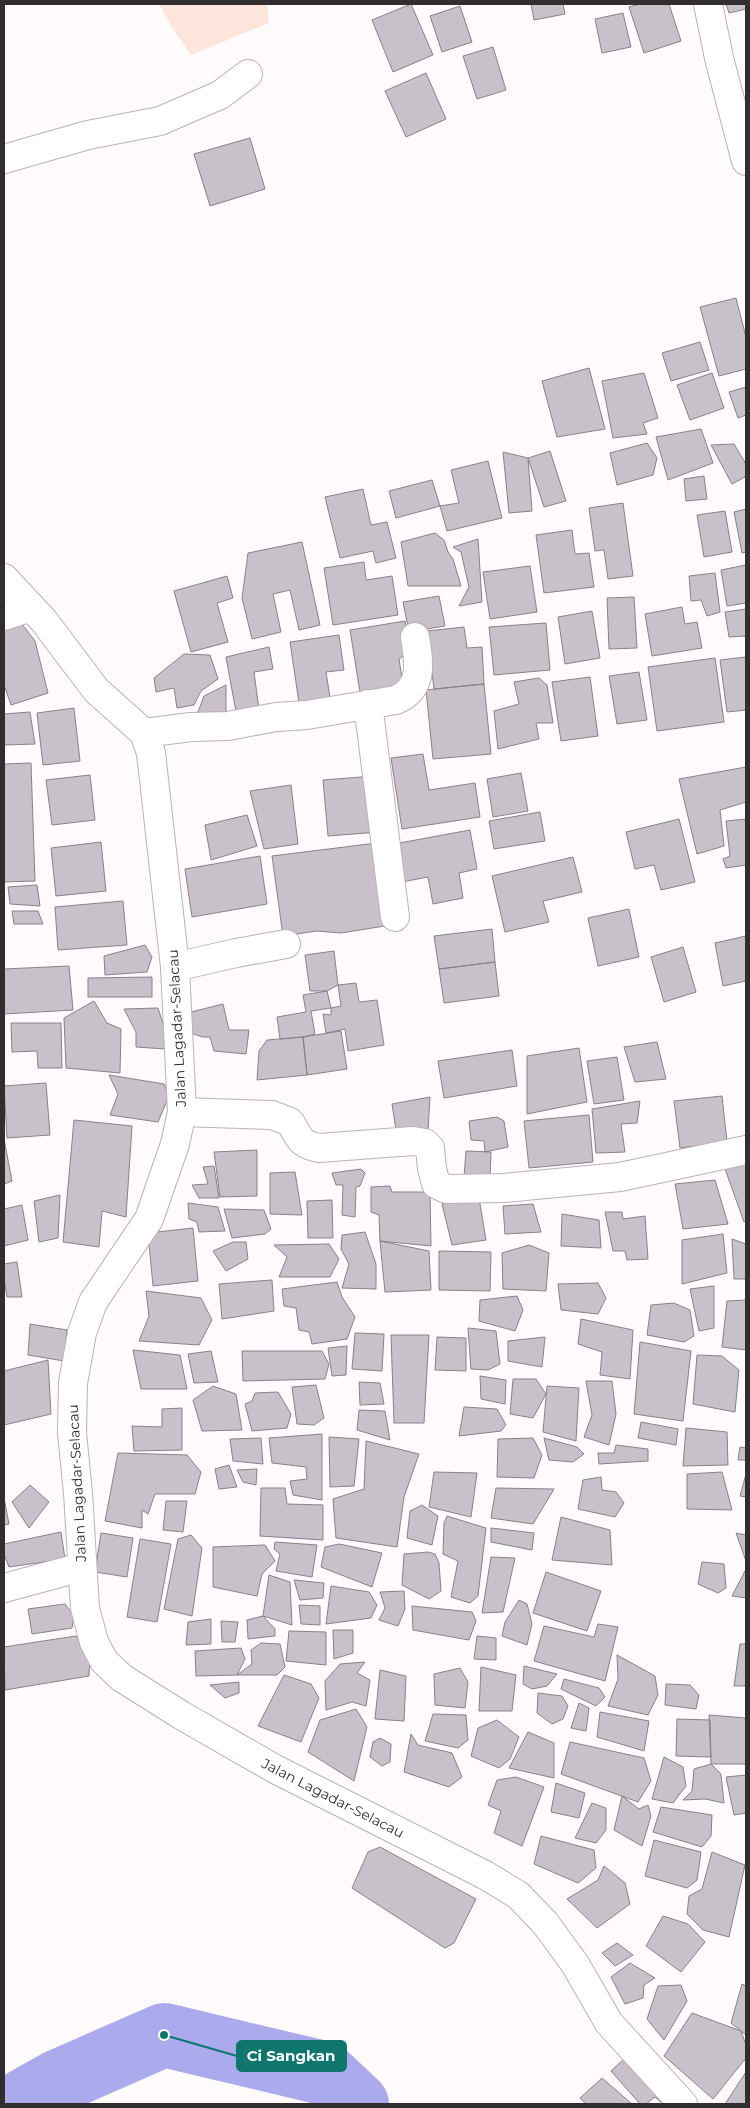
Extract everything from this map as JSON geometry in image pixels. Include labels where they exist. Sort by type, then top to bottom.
[{"type":"street","points":[[708,4],[719,58],[746,161]]},
{"type":"street","points":[[4,159],[88,135],[160,121],[220,94],[248,74]]},
{"type":"street","points":[[4,578],[31,606],[96,690],[144,733],[191,727],[228,726],[276,717],[307,715],[396,700],[406,695],[418,675],[415,637]]},
{"type":"street","points":[[4,616],[31,606]]},
{"type":"street","points":[[368,704],[395,916]]},
{"type":"street","name":"Jalan Lagadar-Selacau","points":[[144,733],[151,753],[175,967],[182,1112],[175,1144],[149,1219],[93,1302],[82,1333],[73,1383],[72,1433],[78,1493],[85,1608],[94,1642],[104,1661],[122,1678],[181,1715],[275,1769],[485,1875],[518,1895],[545,1923],[575,1964],[609,2023],[683,2104]]},
{"type":"street","points":[[175,967],[286,944]]},
{"type":"street","points":[[182,1112],[272,1115],[290,1122],[305,1145],[319,1148],[413,1142],[425,1143],[430,1148],[436,1184],[446,1189],[504,1188],[620,1177],[746,1150]]},
{"type":"street","points":[[4,1588],[82,1567]]},
{"type":"shaded area","points":[[159,4],[267,4],[269,23],[191,55],[171,26]]},
{"type":"building","points":[[411,4],[433,55],[393,72],[372,20]]},
{"type":"building","points":[[531,4],[563,4],[565,14],[534,20]]},
{"type":"building","points":[[640,4],[669,4],[681,41],[644,53],[629,7]]},
{"type":"building","points":[[726,4],[746,4],[746,9],[729,13]]},
{"type":"building","points":[[460,6],[472,42],[442,52],[430,16]]},
{"type":"building","points":[[623,13],[631,47],[602,53],[595,19]]},
{"type":"building","points":[[493,47],[506,90],[477,99],[463,56]]},
{"type":"building","points":[[426,73],[446,119],[406,137],[385,91]]},
{"type":"building","points":[[250,138],[265,189],[210,206],[194,154]]},
{"type":"building","points":[[736,298],[746,337],[746,369],[719,376],[700,307]]},
{"type":"building","points":[[700,342],[709,370],[671,381],[662,353]]},
{"type":"building","points":[[589,368],[605,429],[557,437],[542,381]]},
{"type":"building","points":[[644,373],[658,418],[643,423],[647,434],[613,438],[602,381]]},
{"type":"building","points":[[712,373],[724,408],[690,420],[677,385]]},
{"type":"building","points":[[746,387],[746,415],[738,418],[729,392]]},
{"type":"building","points":[[701,429],[713,463],[668,480],[656,437]]},
{"type":"building","points":[[647,443],[657,458],[653,475],[617,485],[610,453]]},
{"type":"building","points":[[734,444],[746,464],[746,470],[745,477],[732,484],[711,445]]},
{"type":"building","points":[[550,451],[566,501],[544,507],[528,458]]},
{"type":"building","points":[[503,452],[528,458],[532,511],[509,513]]},
{"type":"building","points":[[488,461],[502,518],[447,531],[440,506],[459,503],[451,470]]},
{"type":"building","points":[[704,476],[707,499],[686,501],[684,479]]},
{"type":"building","points":[[432,480],[440,506],[396,518],[389,491]]},
{"type":"building","points":[[363,489],[371,525],[387,522],[396,558],[376,563],[373,551],[340,558],[325,497]]},
{"type":"building","points":[[623,503],[633,576],[608,579],[604,550],[595,551],[589,508]]},
{"type":"building","points":[[746,509],[746,552],[742,553],[734,512]]},
{"type":"building","points":[[725,511],[732,552],[704,557],[697,515]]},
{"type":"building","points":[[572,530],[575,554],[589,553],[594,587],[544,593],[536,535]]},
{"type":"building","points":[[435,533],[444,540],[448,552],[453,559],[461,586],[408,586],[401,542]]},
{"type":"building","points":[[478,539],[482,602],[459,606],[469,587],[461,552],[453,547]]},
{"type":"building","points":[[302,542],[320,625],[299,630],[290,590],[273,594],[281,632],[252,639],[242,598],[248,553]]},
{"type":"building","points":[[364,562],[366,580],[392,576],[398,615],[333,625],[324,568]]},
{"type":"building","points":[[746,565],[746,603],[727,606],[721,570]]},
{"type":"building","points":[[530,566],[537,612],[490,619],[483,572]]},
{"type":"building","points":[[715,573],[720,612],[707,616],[701,600],[691,601],[689,576]]},
{"type":"building","points":[[227,576],[233,598],[217,603],[228,642],[191,652],[174,591]]},
{"type":"building","points":[[439,596],[445,626],[409,632],[403,602]]},
{"type":"building","points":[[634,597],[637,648],[609,649],[607,598]]},
{"type":"building","points":[[682,607],[685,624],[697,622],[702,648],[652,656],[645,614]]},
{"type":"building","points":[[746,609],[746,636],[729,637],[725,612]]},
{"type":"building","points":[[592,611],[600,658],[565,664],[558,617]]},
{"type":"building","points":[[18,619],[35,641],[48,693],[11,705],[4,685],[4,623]]},
{"type":"building","points":[[405,621],[410,651],[399,659],[403,685],[360,692],[350,630]]},
{"type":"building","points":[[546,623],[550,670],[494,675],[489,627]]},
{"type":"building","points":[[464,627],[467,648],[482,647],[484,684],[434,689],[427,631]]},
{"type":"building","points":[[339,635],[344,670],[326,672],[330,698],[299,703],[290,642]]},
{"type":"building","points":[[269,647],[273,669],[254,672],[259,710],[236,712],[226,657]]},
{"type":"building","points":[[184,654],[210,655],[218,679],[201,691],[194,705],[177,708],[174,688],[156,692],[154,678]]},
{"type":"building","points":[[746,657],[746,710],[727,712],[720,660]]},
{"type":"building","points":[[715,658],[724,722],[657,731],[648,667]]},
{"type":"building","points":[[639,672],[647,720],[617,724],[609,676]]},
{"type":"building","points":[[590,677],[598,736],[561,741],[552,682]]},
{"type":"building","points":[[539,678],[547,685],[553,723],[536,723],[539,739],[498,749],[494,711],[519,704],[514,682]]},
{"type":"building","points":[[484,684],[491,754],[433,759],[426,690]]},
{"type":"building","points":[[226,685],[226,721],[196,717],[204,696]]},
{"type":"building","points":[[74,708],[80,761],[43,765],[37,713]]},
{"type":"building","points":[[30,712],[35,744],[4,745],[4,714]]},
{"type":"building","points":[[423,754],[429,790],[475,783],[480,817],[402,829],[391,758]]},
{"type":"building","points":[[31,763],[35,881],[4,882],[4,764]]},
{"type":"building","points":[[746,767],[746,802],[720,810],[724,846],[697,854],[679,779]]},
{"type":"building","points":[[521,773],[528,811],[493,817],[487,779]]},
{"type":"building","points":[[90,775],[95,820],[52,825],[46,780]]},
{"type":"building","points":[[374,776],[379,832],[328,836],[323,780]]},
{"type":"building","points":[[291,785],[298,844],[264,849],[250,791]]},
{"type":"building","points":[[540,812],[545,841],[494,849],[489,821]]},
{"type":"building","points":[[247,815],[257,846],[211,860],[205,825]]},
{"type":"building","points":[[679,819],[695,882],[661,890],[654,865],[635,869],[626,832]]},
{"type":"building","points":[[746,819],[746,865],[726,868],[723,859],[730,856],[726,821]]},
{"type":"building","points":[[470,830],[477,869],[459,873],[463,898],[433,904],[428,877],[402,882],[394,844]]},
{"type":"building","points":[[101,842],[106,891],[56,896],[51,848]]},
{"type":"building","points":[[377,843],[391,925],[341,933],[317,931],[283,936],[272,856]]},
{"type":"building","points":[[260,856],[267,904],[192,917],[185,869]]},
{"type":"building","points":[[573,857],[582,892],[543,901],[549,922],[505,932],[492,876]]},
{"type":"building","points":[[37,885],[40,906],[10,904],[8,887]]},
{"type":"building","points":[[123,901],[127,945],[58,950],[55,907]]},
{"type":"building","points":[[629,909],[639,957],[598,966],[588,918]]},
{"type":"building","points":[[12,911],[38,911],[43,924],[14,924]]},
{"type":"building","points":[[492,929],[495,962],[439,969],[434,936]]},
{"type":"building","points":[[746,936],[746,981],[723,986],[715,943]]},
{"type":"building","points":[[145,945],[152,957],[147,972],[105,975],[104,956]]},
{"type":"building","points":[[683,947],[696,992],[664,1002],[651,957]]},
{"type":"building","points":[[334,951],[338,985],[327,991],[310,991],[305,955]]},
{"type":"building","points":[[495,962],[499,996],[444,1003],[439,969]]},
{"type":"building","points":[[69,966],[73,1010],[4,1014],[4,969]]},
{"type":"building","points":[[152,977],[152,997],[88,997],[88,978]]},
{"type":"building","points":[[356,983],[359,1002],[377,1000],[384,1045],[348,1051],[345,1029],[326,1033],[323,1014],[331,1015],[331,1008],[341,1006],[338,985]]},
{"type":"building","points":[[327,991],[331,1008],[311,1011],[315,1034],[280,1039],[277,1017],[306,1012],[303,995]]},
{"type":"building","points":[[94,1001],[107,1023],[121,1029],[120,1073],[66,1068],[64,1018]]},
{"type":"building","points":[[223,1004],[229,1030],[249,1030],[246,1054],[214,1051],[210,1037],[202,1037],[188,1032],[182,1020],[191,1012]]},
{"type":"building","points":[[158,1008],[164,1027],[166,1049],[136,1047],[136,1032],[124,1009]]},
{"type":"building","points":[[11,1023],[61,1023],[62,1068],[38,1068],[37,1051],[12,1052]]},
{"type":"building","points":[[341,1031],[347,1069],[307,1075],[303,1037]]},
{"type":"building","points":[[303,1037],[307,1075],[257,1080],[259,1051],[267,1040]]},
{"type":"building","points":[[657,1042],[666,1079],[635,1082],[624,1047]]},
{"type":"building","points":[[579,1048],[587,1102],[527,1114],[527,1056]]},
{"type":"building","points":[[512,1050],[517,1086],[444,1098],[438,1061]]},
{"type":"building","points":[[617,1057],[624,1100],[594,1104],[587,1061]]},
{"type":"building","points":[[109,1075],[164,1084],[169,1096],[158,1122],[110,1115],[118,1094]]},
{"type":"building","points":[[46,1083],[50,1135],[7,1138],[4,1086]]},
{"type":"building","points":[[722,1096],[727,1142],[680,1148],[674,1101]]},
{"type":"building","points":[[430,1097],[428,1131],[396,1130],[392,1104]]},
{"type":"building","points":[[640,1101],[637,1123],[621,1124],[625,1152],[596,1153],[592,1109]]},
{"type":"building","points":[[589,1115],[593,1162],[529,1168],[524,1121]]},
{"type":"building","points":[[497,1117],[504,1121],[508,1147],[485,1152],[484,1141],[471,1140],[469,1121]]},
{"type":"building","points":[[74,1120],[132,1126],[126,1217],[102,1211],[99,1247],[63,1242]]},
{"type":"building","points":[[4,1139],[12,1181],[4,1184]]},
{"type":"building","points":[[257,1150],[257,1196],[220,1197],[214,1152]]},
{"type":"building","points":[[466,1151],[491,1152],[490,1179],[464,1177]]},
{"type":"building","points":[[746,1162],[746,1221],[744,1222],[724,1166]]},
{"type":"building","points":[[214,1166],[219,1198],[199,1198],[192,1185],[208,1184],[203,1167]]},
{"type":"building","points":[[361,1169],[365,1173],[360,1186],[356,1187],[355,1217],[342,1215],[343,1185],[336,1185],[332,1173]]},
{"type":"building","points":[[295,1172],[302,1215],[270,1214],[270,1173]]},
{"type":"building","points":[[715,1180],[728,1224],[683,1229],[675,1184]]},
{"type":"building","points":[[390,1186],[392,1192],[430,1192],[431,1246],[380,1241],[379,1215],[371,1212],[371,1187]]},
{"type":"building","points":[[60,1195],[58,1238],[39,1242],[34,1201]]},
{"type":"building","points":[[479,1198],[486,1240],[452,1245],[442,1204]]},
{"type":"building","points":[[332,1200],[333,1238],[308,1238],[307,1201]]},
{"type":"building","points":[[188,1203],[218,1207],[225,1231],[199,1232],[197,1222],[189,1219]]},
{"type":"building","points":[[533,1204],[541,1232],[505,1234],[503,1206]]},
{"type":"building","points":[[22,1205],[28,1240],[4,1246],[4,1209]]},
{"type":"building","points":[[224,1209],[264,1210],[271,1229],[265,1234],[232,1238]]},
{"type":"building","points":[[605,1212],[622,1212],[623,1219],[645,1216],[648,1259],[627,1260],[625,1251],[613,1251]]},
{"type":"building","points":[[562,1214],[599,1220],[601,1248],[561,1246]]},
{"type":"building","points":[[193,1228],[198,1281],[153,1286],[148,1233]]},
{"type":"building","points":[[365,1232],[376,1264],[376,1289],[342,1288],[349,1264],[341,1249],[342,1235]]},
{"type":"building","points":[[723,1234],[727,1273],[682,1284],[682,1240]]},
{"type":"building","points":[[732,1239],[746,1244],[746,1279],[734,1279]]},
{"type":"building","points":[[380,1241],[429,1251],[431,1290],[385,1292]]},
{"type":"building","points":[[233,1242],[246,1242],[248,1259],[226,1271],[213,1251]]},
{"type":"building","points":[[329,1244],[339,1259],[330,1277],[279,1277],[287,1257],[274,1245]]},
{"type":"building","points":[[529,1245],[549,1253],[546,1291],[503,1289],[502,1253]]},
{"type":"building","points":[[439,1251],[491,1252],[490,1291],[439,1290]]},
{"type":"building","points":[[17,1262],[22,1297],[7,1297],[4,1264]]},
{"type":"building","points":[[272,1280],[274,1311],[222,1319],[219,1284]]},
{"type":"building","points":[[337,1282],[342,1297],[355,1317],[347,1339],[312,1344],[309,1332],[299,1330],[296,1308],[284,1306],[282,1289]]},
{"type":"building","points":[[598,1283],[606,1298],[598,1314],[561,1310],[558,1284]]},
{"type":"building","points":[[714,1286],[714,1328],[699,1331],[690,1289]]},
{"type":"building","points":[[146,1291],[201,1298],[212,1320],[199,1345],[139,1341],[149,1316]]},
{"type":"building","points":[[517,1296],[523,1310],[515,1331],[479,1321],[480,1300]]},
{"type":"building","points":[[746,1300],[746,1350],[722,1347],[727,1301]]},
{"type":"building","points":[[674,1303],[690,1310],[694,1336],[684,1342],[647,1335],[651,1305]]},
{"type":"building","points":[[581,1319],[633,1330],[630,1379],[600,1375],[602,1352],[578,1344]]},
{"type":"building","points":[[30,1324],[67,1330],[64,1361],[28,1355]]},
{"type":"building","points":[[468,1328],[496,1331],[500,1364],[488,1370],[471,1369]]},
{"type":"building","points":[[355,1333],[384,1334],[382,1371],[352,1369]]},
{"type":"building","points":[[391,1335],[429,1335],[424,1423],[394,1423]]},
{"type":"building","points":[[437,1337],[466,1338],[466,1371],[435,1370]]},
{"type":"building","points":[[545,1337],[542,1367],[508,1361],[508,1341]]},
{"type":"building","points":[[640,1342],[691,1351],[683,1421],[634,1414]]},
{"type":"building","points":[[347,1346],[346,1375],[332,1376],[328,1348]]},
{"type":"building","points":[[133,1350],[180,1355],[187,1389],[141,1389]]},
{"type":"building","points":[[211,1351],[218,1382],[194,1383],[188,1354]]},
{"type":"building","points":[[242,1351],[322,1351],[329,1364],[325,1379],[243,1381]]},
{"type":"building","points":[[697,1355],[722,1356],[739,1370],[735,1412],[693,1404]]},
{"type":"building","points":[[48,1360],[51,1414],[4,1425],[4,1371]]},
{"type":"building","points":[[480,1376],[506,1380],[505,1404],[481,1399]]},
{"type":"building","points":[[513,1379],[536,1379],[546,1394],[533,1418],[510,1414]]},
{"type":"building","points":[[586,1381],[612,1381],[616,1414],[609,1445],[584,1437],[592,1415]]},
{"type":"building","points":[[359,1382],[380,1383],[384,1404],[360,1405]]},
{"type":"building","points":[[316,1385],[324,1418],[314,1425],[297,1424],[292,1387]]},
{"type":"building","points":[[213,1386],[236,1394],[242,1430],[202,1431],[193,1400]]},
{"type":"building","points":[[547,1386],[579,1388],[576,1441],[543,1432]]},
{"type":"building","points":[[278,1392],[291,1414],[287,1428],[252,1431],[245,1404],[252,1401],[255,1393]]},
{"type":"building","points":[[464,1407],[497,1409],[506,1425],[501,1431],[459,1436]]},
{"type":"building","points":[[182,1408],[182,1450],[134,1451],[132,1426],[162,1427],[162,1409]]},
{"type":"building","points":[[359,1410],[385,1411],[390,1440],[357,1430]]},
{"type":"building","points":[[641,1422],[678,1429],[676,1445],[638,1438]]},
{"type":"building","points":[[686,1428],[727,1432],[728,1465],[683,1466]]},
{"type":"building","points":[[322,1434],[322,1500],[293,1495],[290,1481],[307,1479],[306,1467],[272,1463],[269,1438]]},
{"type":"building","points":[[329,1437],[359,1439],[354,1486],[330,1487]]},
{"type":"building","points":[[261,1438],[263,1464],[233,1461],[230,1439]]},
{"type":"building","points":[[533,1438],[542,1455],[534,1478],[497,1477],[498,1439]]},
{"type":"building","points":[[544,1438],[577,1447],[584,1454],[573,1462],[549,1460]]},
{"type":"building","points":[[366,1441],[419,1454],[404,1497],[397,1547],[336,1538],[333,1499],[364,1489]]},
{"type":"building","points":[[616,1445],[648,1449],[648,1461],[599,1464],[598,1453],[614,1453]]},
{"type":"building","points":[[740,1447],[746,1448],[746,1460],[738,1460]]},
{"type":"building","points":[[118,1453],[187,1455],[201,1472],[195,1494],[155,1494],[148,1514],[142,1510],[142,1528],[105,1521]]},
{"type":"building","points":[[229,1465],[237,1487],[219,1489],[215,1469]]},
{"type":"building","points":[[257,1469],[256,1485],[243,1482],[237,1470]]},
{"type":"building","points":[[434,1472],[477,1473],[471,1517],[429,1507]]},
{"type":"building","points":[[722,1472],[732,1510],[687,1509],[687,1474]]},
{"type":"building","points":[[746,1474],[746,1497],[740,1496]]},
{"type":"building","points":[[601,1477],[602,1490],[616,1492],[624,1503],[615,1517],[578,1509],[583,1480]]},
{"type":"building","points":[[30,1485],[49,1502],[29,1528],[12,1502]]},
{"type":"building","points":[[261,1488],[285,1488],[287,1504],[323,1505],[323,1540],[260,1536]]},
{"type":"building","points":[[496,1488],[554,1489],[533,1524],[491,1518]]},
{"type":"building","points":[[4,1498],[9,1524],[4,1525]]},
{"type":"building","points":[[166,1501],[187,1501],[183,1532],[163,1530]]},
{"type":"building","points":[[422,1505],[438,1516],[432,1545],[407,1538],[410,1511]]},
{"type":"building","points":[[447,1516],[486,1528],[478,1596],[470,1603],[451,1597],[458,1561],[443,1554],[444,1523]]},
{"type":"building","points":[[561,1517],[610,1530],[612,1565],[552,1560]]},
{"type":"building","points":[[491,1528],[534,1533],[532,1550],[491,1542]]},
{"type":"building","points":[[61,1532],[65,1559],[9,1567],[4,1554],[4,1544]]},
{"type":"building","points":[[101,1533],[133,1538],[127,1577],[95,1572]]},
{"type":"building","points":[[736,1533],[746,1535],[746,1561]]},
{"type":"building","points":[[191,1535],[202,1548],[192,1616],[164,1609],[178,1539]]},
{"type":"building","points":[[140,1539],[171,1544],[157,1622],[127,1617]]},
{"type":"building","points":[[275,1542],[317,1545],[312,1577],[276,1571],[280,1554],[274,1549]]},
{"type":"building","points":[[339,1544],[382,1553],[372,1587],[321,1567],[325,1547]]},
{"type":"building","points":[[265,1545],[275,1561],[262,1574],[257,1596],[213,1587],[213,1547]]},
{"type":"building","points":[[428,1552],[435,1554],[439,1563],[441,1591],[429,1599],[402,1585],[404,1554]]},
{"type":"building","points":[[491,1557],[515,1558],[503,1612],[482,1613]]},
{"type":"building","points":[[702,1562],[724,1564],[726,1588],[718,1593],[698,1584]]},
{"type":"building","points":[[746,1569],[746,1598],[732,1596]]},
{"type":"building","points":[[546,1572],[601,1591],[587,1631],[533,1613]]},
{"type":"building","points":[[269,1575],[290,1582],[292,1625],[263,1616]]},
{"type":"building","points":[[294,1580],[324,1583],[323,1598],[300,1600]]},
{"type":"building","points":[[331,1586],[369,1592],[377,1605],[371,1618],[326,1624]]},
{"type":"building","points":[[404,1591],[405,1609],[398,1626],[379,1620],[385,1608],[380,1592]]},
{"type":"building","points":[[519,1600],[527,1604],[532,1624],[527,1645],[502,1636],[505,1622]]},
{"type":"building","points":[[65,1604],[74,1616],[72,1628],[32,1634],[28,1609]]},
{"type":"building","points":[[299,1605],[320,1606],[320,1625],[301,1624]]},
{"type":"building","points":[[412,1606],[472,1612],[476,1621],[469,1640],[413,1630]]},
{"type":"building","points":[[263,1616],[275,1629],[275,1636],[248,1639],[247,1620]]},
{"type":"building","points":[[211,1619],[211,1644],[186,1645],[188,1622]]},
{"type":"building","points":[[221,1621],[238,1622],[235,1642],[222,1642]]},
{"type":"building","points":[[598,1624],[618,1627],[605,1681],[534,1661],[544,1626],[594,1637]]},
{"type":"building","points":[[333,1630],[353,1630],[353,1653],[334,1659]]},
{"type":"building","points":[[289,1631],[326,1632],[326,1665],[286,1661]]},
{"type":"building","points":[[76,1636],[90,1655],[89,1676],[5,1690],[4,1647]]},
{"type":"building","points":[[477,1636],[496,1638],[496,1660],[474,1659]]},
{"type":"building","points":[[261,1643],[280,1644],[285,1667],[277,1675],[237,1675],[252,1664],[251,1650]]},
{"type":"building","points":[[740,1644],[746,1644],[746,1686],[734,1686]]},
{"type":"building","points":[[241,1648],[245,1659],[237,1675],[196,1676],[195,1651]]},
{"type":"building","points":[[617,1655],[655,1676],[658,1695],[648,1715],[608,1706],[618,1679]]},
{"type":"building","points":[[365,1662],[357,1673],[370,1680],[366,1706],[352,1702],[326,1710],[325,1681],[340,1664]]},
{"type":"building","points":[[524,1666],[557,1674],[547,1686],[532,1689],[523,1684]]},
{"type":"building","points":[[481,1667],[516,1675],[512,1711],[479,1711]]},
{"type":"building","points":[[460,1668],[468,1682],[465,1708],[435,1705],[434,1674]]},
{"type":"building","points":[[380,1670],[406,1676],[404,1721],[375,1719]]},
{"type":"building","points":[[284,1675],[311,1684],[319,1698],[301,1742],[258,1726]]},
{"type":"building","points":[[564,1679],[599,1688],[605,1697],[596,1706],[561,1689]]},
{"type":"building","points":[[239,1682],[239,1693],[225,1698],[210,1685]]},
{"type":"building","points":[[666,1684],[690,1685],[699,1695],[696,1709],[665,1705]]},
{"type":"building","points":[[538,1693],[562,1696],[568,1706],[563,1719],[552,1724],[537,1713]]},
{"type":"building","points":[[579,1703],[589,1708],[586,1731],[571,1728]]},
{"type":"building","points":[[356,1709],[367,1727],[354,1781],[308,1752],[320,1720]]},
{"type":"building","points":[[600,1712],[649,1721],[644,1751],[597,1737]]},
{"type":"building","points":[[433,1714],[466,1715],[468,1740],[458,1748],[425,1741]]},
{"type":"building","points":[[709,1715],[746,1718],[746,1764],[711,1764]]},
{"type":"building","points":[[677,1719],[710,1720],[711,1757],[676,1756]]},
{"type":"building","points":[[497,1720],[519,1737],[510,1759],[499,1768],[471,1756],[478,1728]]},
{"type":"building","points":[[528,1732],[554,1743],[554,1778],[509,1768]]},
{"type":"building","points":[[411,1734],[418,1745],[452,1753],[462,1777],[449,1787],[404,1772]]},
{"type":"building","points":[[380,1738],[391,1744],[390,1762],[382,1766],[370,1757],[373,1742]]},
{"type":"building","points":[[570,1742],[644,1758],[651,1781],[638,1802],[561,1774]]},
{"type":"building","points":[[664,1757],[683,1767],[686,1786],[673,1803],[652,1799]]},
{"type":"building","points":[[711,1764],[721,1774],[724,1803],[705,1799],[683,1800],[692,1791],[694,1769]]},
{"type":"building","points":[[746,1775],[746,1813],[734,1815],[726,1777]]},
{"type":"building","points":[[516,1777],[544,1787],[522,1846],[494,1833],[501,1811],[488,1805],[497,1780]]},
{"type":"building","points":[[556,1783],[585,1793],[579,1818],[551,1812]]},
{"type":"building","points":[[622,1796],[639,1809],[648,1805],[651,1816],[642,1846],[614,1830]]},
{"type":"building","points":[[592,1803],[606,1808],[606,1830],[596,1843],[575,1838]]},
{"type":"building","points":[[661,1807],[712,1815],[711,1836],[702,1847],[653,1832]]},
{"type":"building","points":[[541,1836],[594,1850],[596,1868],[578,1883],[534,1864]]},
{"type":"building","points":[[654,1840],[701,1852],[697,1880],[687,1888],[645,1876]]},
{"type":"building","points":[[380,1847],[476,1899],[454,1943],[445,1948],[352,1888],[368,1852]]},
{"type":"building","points":[[712,1852],[745,1865],[729,1937],[703,1930],[687,1914],[689,1896],[702,1889]]},
{"type":"building","points":[[604,1866],[625,1883],[630,1904],[597,1928],[567,1899],[598,1880]]},
{"type":"building","points":[[663,1916],[688,1924],[705,1942],[681,1972],[646,1946]]},
{"type":"building","points":[[617,1943],[633,1955],[615,1966],[602,1953]]},
{"type":"building","points":[[630,1963],[655,1978],[644,1985],[643,1998],[625,2004],[611,1977]]},
{"type":"building","points":[[742,1984],[746,1986],[746,2035],[731,2023]]},
{"type":"building","points":[[681,1985],[687,2001],[664,2040],[647,2019],[658,1986]]},
{"type":"building","points":[[692,2013],[741,2031],[746,2045],[746,2058],[713,2099],[664,2056]]},
{"type":"building","points":[[626,2057],[674,2104],[663,2104],[655,2097],[646,2104],[640,2104],[611,2071]]},
{"type":"building","points":[[746,2072],[746,2104],[725,2104]]},
{"type":"building","points":[[602,2078],[632,2104],[586,2104],[580,2098]]},
{"type":"waterway","points":[[18,2104],[59,2081],[164,2035],[324,2073],[357,2104]]},
{"type":"place","name":"Ci Sangkan","points":[[164,2035]]}]
